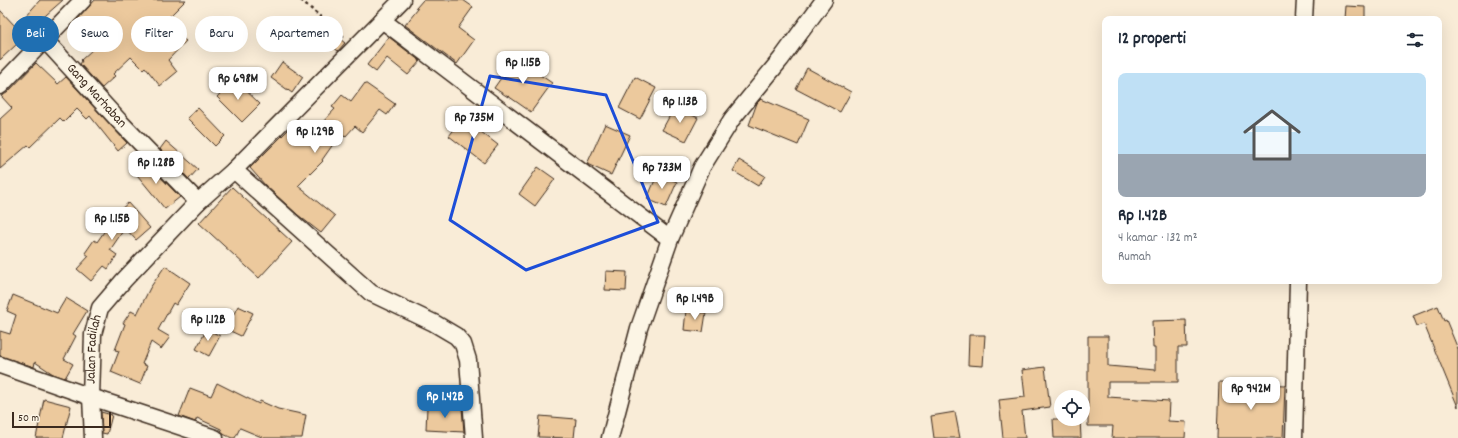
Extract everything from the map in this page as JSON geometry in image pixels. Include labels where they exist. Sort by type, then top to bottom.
[{"type":"street","points":[[59,25],[83,0]]},
{"type":"street","name":"Jalan Fadilah","points":[[93,438],[91,397],[93,334],[100,308],[124,280],[198,202],[234,170],[402,0]]},
{"type":"street","points":[[610,438],[639,328],[670,239],[702,167],[732,119],[781,59],[824,0]]},
{"type":"street","points":[[1304,0],[1304,16]]},
{"type":"street","points":[[382,20],[670,239]]},
{"type":"street","points":[[0,86],[33,52]]},
{"type":"street","name":"Gang Marhaban","points":[[56,52],[198,202]]},
{"type":"street","points":[[234,170],[371,293],[434,323],[456,336],[463,344],[468,360],[474,438]]},
{"type":"street","points":[[1294,438],[1298,284]]},
{"type":"street","points":[[0,365],[215,438]]},
{"type":"path","points":[[301,0],[355,46]]},
{"type":"highlighted area","points":[[490,76],[606,95],[658,222],[526,270],[450,220]]},
{"type":"building","points":[[40,0],[63,0],[45,16],[26,16]]},
{"type":"building","points":[[95,0],[186,0],[170,16],[131,16],[131,52],[176,52],[168,60],[177,72],[160,86],[145,67],[143,69],[131,57],[113,74],[115,76],[102,88],[80,64],[82,61],[81,60],[90,52],[123,52],[123,16],[81,16]]},
{"type":"building","points":[[423,0],[463,0],[473,7],[458,28],[474,40],[457,64],[405,25],[418,9],[416,8]]},
{"type":"building","points":[[1346,6],[1365,7],[1365,16],[1345,16]]},
{"type":"building","points":[[0,10],[12,23],[12,49],[0,60]]},
{"type":"building","points":[[389,37],[420,61],[408,75],[387,58],[376,72],[367,65]]},
{"type":"building","points":[[515,58],[552,83],[531,112],[494,88]]},
{"type":"building","points":[[282,62],[303,77],[292,93],[271,78]]},
{"type":"building","points":[[36,63],[58,84],[66,77],[127,143],[118,151],[90,116],[87,119],[77,109],[64,122],[60,118],[30,147],[28,145],[0,169],[0,119],[12,108],[1,96],[7,93]]},
{"type":"building","points":[[807,68],[851,92],[840,112],[796,89]]},
{"type":"building","points":[[635,77],[656,88],[640,119],[619,108]]},
{"type":"building","points":[[234,79],[260,104],[242,122],[217,97]]},
{"type":"building","points":[[365,83],[395,104],[387,115],[380,110],[362,132],[355,126],[345,137],[341,133],[322,160],[323,161],[298,186],[335,216],[321,233],[298,215],[265,185],[250,168],[290,128],[306,143],[320,123],[321,124],[335,109],[332,107],[342,95],[351,102]]},
{"type":"building","points":[[761,99],[809,119],[798,145],[749,125],[757,103]]},
{"type":"building","points":[[675,106],[698,118],[686,141],[662,130]]},
{"type":"building","points":[[198,108],[225,136],[215,146],[187,118]]},
{"type":"building","points":[[463,118],[498,145],[484,163],[449,136]]},
{"type":"building","points":[[605,124],[630,135],[611,175],[587,164]]},
{"type":"building","points":[[166,141],[198,169],[189,179],[160,149]]},
{"type":"building","points":[[739,160],[765,176],[758,186],[733,171]]},
{"type":"building","points":[[145,161],[180,197],[165,209],[133,170]]},
{"type":"building","points":[[538,167],[555,179],[535,206],[519,194]]},
{"type":"building","points":[[658,173],[677,182],[666,207],[647,199]]},
{"type":"building","points":[[232,187],[292,242],[259,278],[199,223]]},
{"type":"building","points":[[128,203],[150,228],[136,240],[125,228],[110,250],[117,255],[108,269],[104,266],[91,281],[77,269],[89,256],[85,253],[94,240],[97,242],[115,216],[114,215]]},
{"type":"building","points":[[165,266],[190,283],[176,305],[173,303],[158,330],[170,337],[161,349],[151,342],[142,364],[147,366],[140,384],[111,372],[119,351],[115,350],[125,324],[123,323],[131,311],[137,314],[150,288]]},
{"type":"building","points":[[606,271],[627,272],[626,291],[605,290]]},
{"type":"building","points":[[13,295],[57,313],[66,298],[87,311],[73,334],[76,336],[64,359],[73,364],[65,378],[53,374],[35,362],[34,367],[0,356],[0,331],[10,334],[16,315],[7,311]]},
{"type":"building","points":[[238,306],[253,313],[241,336],[226,329]]},
{"type":"building","points":[[1438,306],[1444,321],[1446,320],[1458,349],[1458,407],[1424,324],[1417,326],[1413,316]]},
{"type":"building","points":[[686,310],[706,313],[703,332],[684,330]]},
{"type":"building","points":[[1186,320],[1187,347],[1178,347],[1178,382],[1108,382],[1108,397],[1169,401],[1168,421],[1186,422],[1185,438],[1112,438],[1113,426],[1090,426],[1088,336],[1108,336],[1108,366],[1155,370],[1155,348],[1153,348],[1152,321]]},
{"type":"building","points":[[207,329],[220,336],[209,356],[196,349]]},
{"type":"building","points":[[969,335],[985,335],[983,366],[968,365]]},
{"type":"building","points":[[1045,367],[1050,407],[1022,411],[1025,438],[1003,438],[999,400],[1025,397],[1022,370]]},
{"type":"building","points":[[1219,382],[1285,385],[1283,438],[1217,438]]},
{"type":"building","points":[[217,383],[259,404],[260,401],[278,409],[306,415],[302,438],[264,438],[240,428],[235,438],[232,438],[223,434],[221,429],[197,418],[195,422],[179,416],[190,388],[211,396]]},
{"type":"building","points":[[44,399],[71,406],[63,438],[36,438]]},
{"type":"building","points":[[427,407],[462,408],[464,432],[426,430]]},
{"type":"building","points":[[101,412],[112,415],[107,434],[102,433]]},
{"type":"building","points":[[955,412],[960,438],[934,438],[931,416]]},
{"type":"building","points":[[540,416],[576,419],[574,438],[538,437]]},
{"type":"building","points":[[1053,419],[1054,426],[1080,426],[1081,438],[1054,438]]}]
